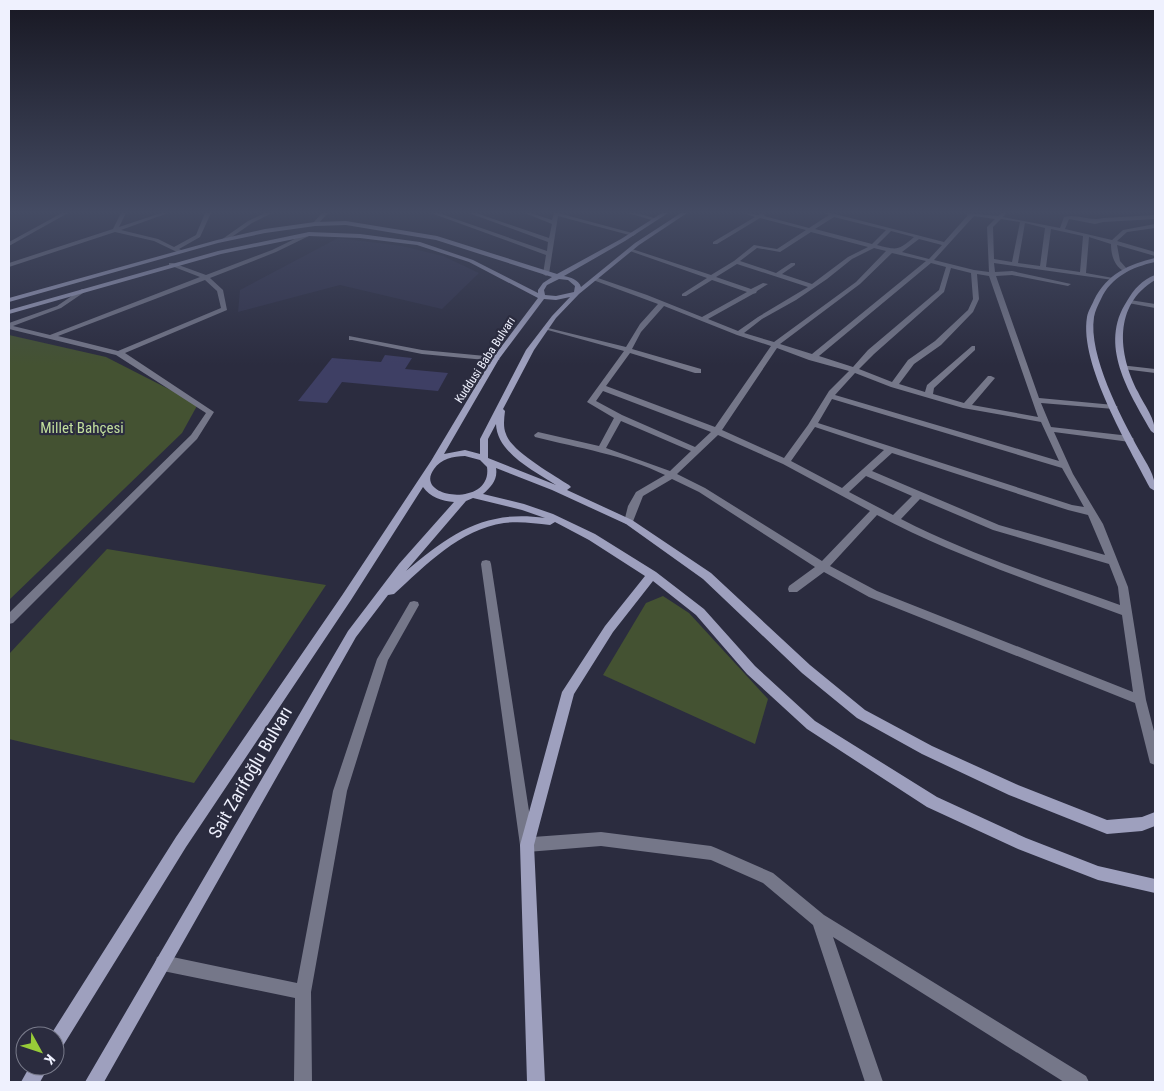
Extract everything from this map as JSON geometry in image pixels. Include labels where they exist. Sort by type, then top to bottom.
[{"type":"main road","points":[[9,300],[132,264]]},
{"type":"main road","points":[[9,312],[171,264]]},
{"type":"main road","points":[[477,264],[542,296],[556,298],[577,293]]},
{"type":"main road","points":[[515,264],[546,274],[570,279],[578,285],[577,293]]},
{"type":"main road","points":[[558,275],[578,264]]},
{"type":"main road","points":[[468,497],[485,490],[494,475],[494,468],[487,460],[484,439],[530,350],[546,328],[577,293],[613,264]]},
{"type":"main road","points":[[1139,264],[1111,279],[1101,290],[1090,318],[1092,347],[1105,389],[1155,488]]},
{"type":"main road","name":"Kuddusi Baba Bulvarı","points":[[435,462],[496,359],[542,296],[541,290],[558,275]]},
{"type":"main road","points":[[1155,277],[1136,292],[1125,309],[1119,334],[1123,367],[1155,431]]},
{"type":"main road","points":[[501,405],[500,421],[503,438],[518,454],[592,504]]},
{"type":"main road","points":[[1155,819],[1142,824],[1107,827],[1001,784],[927,750],[861,714],[806,669],[707,576],[629,522],[592,504],[475,454],[460,453],[444,456],[428,469],[425,476],[425,484],[430,491],[439,496],[468,497],[524,507],[550,516],[574,528],[652,575],[700,612],[750,670],[810,725],[932,802],[1032,848],[1098,873],[1155,886]]},
{"type":"main road","name":"Sait Zarifoğlu Bulvarı","points":[[65,1027],[181,842],[347,597],[425,476]]},
{"type":"main road","name":"Sait Zarifoğlu Bulvarı","points":[[94,1082],[352,634],[402,567],[468,497]]},
{"type":"main road","points":[[373,607],[435,551],[470,528],[504,520],[538,519],[574,528]]},
{"type":"main road","points":[[536,1082],[527,844],[568,692],[609,629],[652,575]]},
{"type":"street","points":[[119,353],[225,309],[220,290],[205,277],[171,264]]},
{"type":"street","points":[[50,337],[240,264]]},
{"type":"street","points":[[546,274],[548,264]]},
{"type":"street","points":[[671,264],[754,292]]},
{"type":"street","points":[[684,295],[733,264]]},
{"type":"street","points":[[742,264],[812,286]]},
{"type":"street","points":[[777,275],[792,264]]},
{"type":"street","points":[[739,334],[760,318],[794,299],[843,264]]},
{"type":"street","points":[[629,522],[633,506],[639,494],[665,480],[717,430],[776,344],[858,283],[878,264]]},
{"type":"street","points":[[812,358],[926,264]]},
{"type":"street","points":[[941,264],[974,272],[992,274],[1012,273],[1068,284]]},
{"type":"street","points":[[992,264],[992,274],[1044,420],[1065,466],[1098,524],[1123,587],[1140,700],[1155,759]]},
{"type":"street","points":[[1009,264],[1111,279]]},
{"type":"street","points":[[1043,269],[1044,264]]},
{"type":"street","points":[[1083,275],[1084,264]]},
{"type":"street","points":[[1118,264],[1125,270]]},
{"type":"street","points":[[786,462],[830,396],[878,346],[942,290],[949,266]]},
{"type":"street","points":[[894,385],[912,362],[938,343],[971,310],[976,300],[974,272]]},
{"type":"street","points":[[595,279],[703,318],[739,334],[776,344],[894,385],[966,406],[1044,420]]},
{"type":"street","points":[[703,318],[754,292],[765,284]]},
{"type":"street","points":[[9,326],[59,308],[84,290]]},
{"type":"street","points":[[1130,302],[1155,306]]},
{"type":"street","points":[[663,304],[649,316],[631,341],[628,350],[591,402],[619,417],[696,450]]},
{"type":"street","points":[[9,326],[119,353],[210,412],[194,437],[9,620]]},
{"type":"street","points":[[546,328],[698,371]]},
{"type":"street","points":[[352,338],[422,352],[496,359]]},
{"type":"street","points":[[929,394],[930,387],[972,348]]},
{"type":"street","points":[[1123,367],[1155,371]]},
{"type":"street","points":[[966,406],[991,378]]},
{"type":"street","points":[[600,387],[717,430],[786,462],[894,520],[980,559],[1127,612]]},
{"type":"street","points":[[830,396],[1065,466]]},
{"type":"street","points":[[1036,400],[1114,407]]},
{"type":"street","points":[[601,450],[619,417]]},
{"type":"street","points":[[813,424],[1071,508],[1091,512]]},
{"type":"street","points":[[1048,429],[1130,439]]},
{"type":"street","points":[[538,435],[601,450],[657,468],[702,490],[823,567],[880,597],[1140,700]]},
{"type":"street","points":[[842,493],[891,449]]},
{"type":"street","points":[[865,472],[996,528],[1113,561]]},
{"type":"street","points":[[894,520],[918,495]]},
{"type":"street","points":[[793,589],[823,567],[876,510]]},
{"type":"street","points":[[486,564],[527,844],[601,838],[711,853],[768,878],[819,920],[1080,1082]]},
{"type":"street","points":[[303,1082],[303,992],[340,791],[383,658],[414,605]]},
{"type":"street","points":[[819,920],[874,1082]]},
{"type":"street","points":[[163,963],[303,992]]},
{"type":"shaded area","points":[[289,264],[460,264],[479,273],[442,309],[340,285],[238,312],[240,290]]},
{"type":"green space","name":"Millet Bahçesi","points":[[9,335],[106,357],[198,404],[182,433],[9,600]]},
{"type":"green space","points":[[107,549],[326,585],[194,783],[9,739],[9,654]]},
{"type":"green space","points":[[663,596],[689,613],[768,699],[755,744],[603,675],[646,603]]},
{"type":"building","points":[[385,355],[412,358],[405,369],[448,373],[438,391],[342,382],[327,403],[298,401],[332,358],[381,362]]}]
